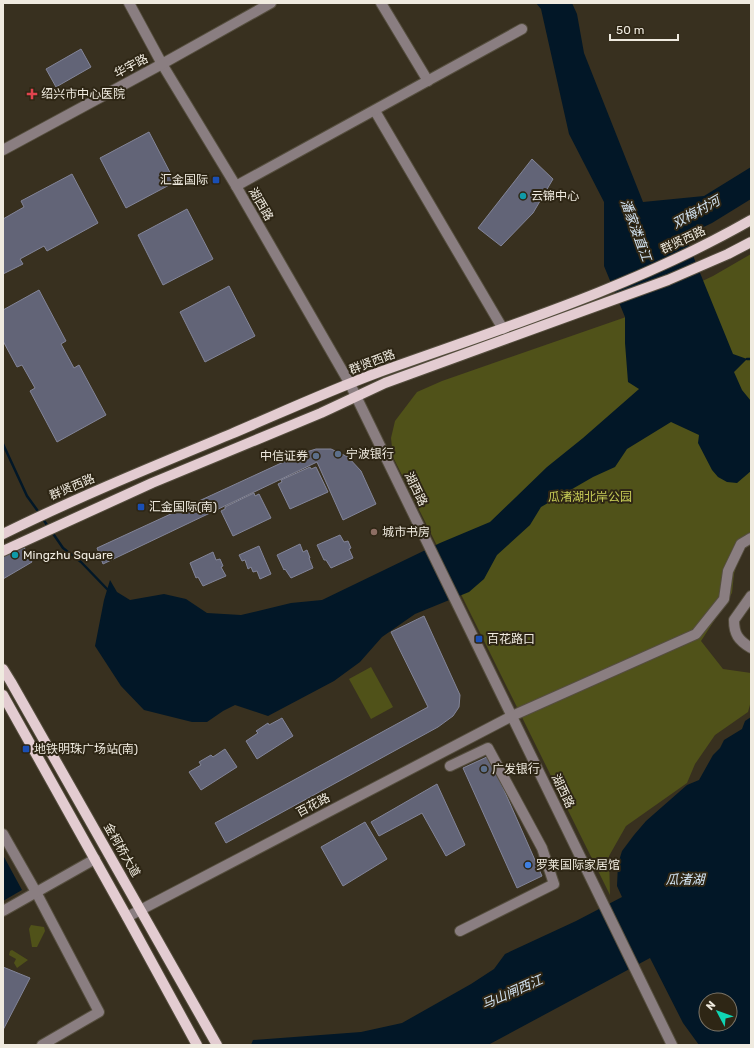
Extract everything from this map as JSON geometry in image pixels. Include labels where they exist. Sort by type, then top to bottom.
[{"type":"main road","name":"群贤西路","points":[[3,534],[48,512],[372,375],[503,329],[604,291],[719,238],[751,220]]},
{"type":"main road","name":"群贤西路","points":[[3,551],[152,483],[322,412],[386,382],[668,280],[728,254],[751,242]]},
{"type":"main road","name":"金柯桥大道","points":[[3,669],[12,682],[217,1045]]},
{"type":"main road","points":[[3,695],[197,1045]]},
{"type":"street","name":"湖西路","points":[[129,3],[162,64],[236,186],[350,384],[672,1045]]},
{"type":"street","name":"华宇路","points":[[3,150],[271,3]]},
{"type":"street","points":[[381,3],[428,81]]},
{"type":"street","points":[[236,186],[522,29]]},
{"type":"street","points":[[375,111],[503,329]]},
{"type":"street","name":"百花路","points":[[127,917],[512,716],[696,634],[724,599],[728,571],[741,544],[751,538]]},
{"type":"street","points":[[751,596],[734,620],[734,632],[751,648]]},
{"type":"street","points":[[450,766],[488,748],[542,848],[554,884],[460,931]]},
{"type":"street","points":[[3,834],[36,892],[99,1012],[42,1045]]},
{"type":"street","points":[[3,911],[94,859]]},
{"type":"green space","name":"瓜渚湖北岸公园","points":[[751,254],[751,542],[742,547],[734,574],[732,593],[701,641],[723,669],[751,673],[751,701],[748,712],[715,735],[695,764],[687,783],[626,826],[609,856],[610,895],[393,457],[391,438],[395,421],[417,392],[442,381],[626,317],[713,276]]},
{"type":"green space","points":[[371,667],[393,707],[371,719],[349,679]]},
{"type":"green space","points":[[31,925],[44,927],[45,931],[37,947],[32,947],[29,929]]},
{"type":"green space","points":[[12,950],[28,960],[17,968],[14,963],[16,959],[9,955],[10,951]]},
{"type":"water","points":[[536,3],[572,3],[577,14],[584,53],[643,202],[704,196],[751,167],[751,199],[712,223],[685,236],[733,354],[747,359],[734,372],[742,390],[751,401],[751,471],[737,483],[727,482],[718,477],[712,470],[698,443],[699,435],[671,422],[627,449],[615,467],[593,477],[541,507],[530,525],[497,555],[484,579],[469,592],[415,614],[382,637],[360,662],[334,681],[268,716],[235,705],[207,722],[192,722],[144,710],[121,686],[95,646],[104,600],[110,580],[117,592],[130,600],[164,594],[186,599],[207,613],[241,615],[291,603],[322,600],[440,543],[490,522],[547,467],[639,389],[628,382],[625,317],[604,266],[604,202],[569,134],[541,9]]},
{"type":"water","name":"瓜渚湖","points":[[751,717],[751,1045],[699,1045],[683,1023],[650,958],[488,1045],[251,1045],[253,1040],[361,1032],[402,1023],[471,984],[494,969],[505,954],[576,921],[622,897],[617,886],[618,864],[622,851],[646,821],[687,785],[699,780],[713,755],[720,748],[724,740],[742,729],[745,721]]},
{"type":"water","points":[[3,855],[22,890],[3,901]]},
{"type":"building","points":[[81,49],[91,67],[56,87],[46,69]]},
{"type":"building","points":[[149,132],[175,182],[126,208],[100,158]]},
{"type":"building","name":"云锦中心","points":[[532,159],[553,179],[533,213],[501,246],[478,228]]},
{"type":"building","points":[[72,174],[98,223],[47,251],[44,246],[20,259],[23,264],[3,274],[3,219],[24,207],[21,201]]},
{"type":"building","points":[[187,209],[213,259],[163,285],[138,235]]},
{"type":"building","points":[[229,286],[255,336],[205,362],[180,312]]},
{"type":"building","points":[[39,290],[66,341],[61,344],[74,368],[79,365],[106,415],[57,442],[30,391],[35,388],[22,365],[17,367],[3,341],[3,310]]},
{"type":"building","points":[[316,449],[331,449],[348,457],[361,471],[376,504],[343,520],[317,462],[103,564],[97,548],[303,453]]},
{"type":"building","points":[[310,467],[311,469],[316,467],[328,492],[290,509],[278,484],[282,482],[281,480]]},
{"type":"building","points":[[254,493],[255,496],[259,494],[271,518],[233,536],[221,511],[225,509],[225,507]]},
{"type":"building","points":[[340,535],[344,542],[348,541],[351,548],[349,549],[353,558],[331,568],[326,560],[324,560],[317,545]]},
{"type":"building","name":"Mingzhu Square","points":[[19,538],[32,562],[3,579],[3,547]]},
{"type":"building","points":[[300,544],[303,552],[307,550],[313,568],[291,578],[285,569],[284,570],[277,555]]},
{"type":"building","points":[[259,546],[271,574],[260,579],[257,571],[253,572],[251,567],[248,569],[245,560],[242,561],[239,555]]},
{"type":"building","points":[[213,552],[216,560],[220,559],[223,566],[221,567],[226,576],[203,586],[198,577],[196,578],[190,563]]},
{"type":"building","points":[[424,616],[460,695],[459,707],[453,716],[438,727],[226,843],[215,823],[428,707],[391,632]]},
{"type":"building","points":[[282,718],[293,736],[257,759],[246,741],[258,733],[256,731],[268,723],[269,725]]},
{"type":"building","points":[[225,749],[237,767],[201,790],[189,772],[201,765],[199,762],[211,755],[213,757]]},
{"type":"building","points":[[489,756],[542,876],[517,888],[463,768]]},
{"type":"building","points":[[437,784],[465,845],[446,856],[422,813],[379,836],[371,822]]},
{"type":"building","points":[[365,822],[387,859],[343,886],[321,847]]},
{"type":"building","points":[[3,967],[30,978],[3,1030]]},
{"type":"waterway","points":[[3,444],[27,496],[40,514]]},
{"type":"waterway","points":[[43,519],[49,528]]},
{"type":"waterway","points":[[52,532],[63,548],[81,562],[109,591]]},
{"type":"place","name":"绍兴市中心医院","points":[[32,94]]},
{"type":"place","name":"汇金国际","points":[[216,180]]},
{"type":"place","name":"云锦中心","points":[[523,196]]},
{"type":"place","name":"宁波银行","points":[[338,454]]},
{"type":"place","name":"中信证券","points":[[316,456]]},
{"type":"place","name":"汇金国际(南)","points":[[141,507]]},
{"type":"place","name":"城市书房","points":[[374,532]]},
{"type":"place","name":"Mingzhu Square","points":[[15,555]]},
{"type":"place","name":"百花路口","points":[[479,639]]},
{"type":"place","name":"地铁明珠广场站(南)","points":[[26,749]]},
{"type":"place","name":"广发银行","points":[[484,769]]},
{"type":"place","name":"罗莱国际家居馆","points":[[528,865]]},
{"type":"water label","name":"双梅村河","points":[[696,212]]},
{"type":"water label","name":"潘家溇直江","points":[[636,230]]},
{"type":"water label","name":"马山闸西江","points":[[512,992]]}]
